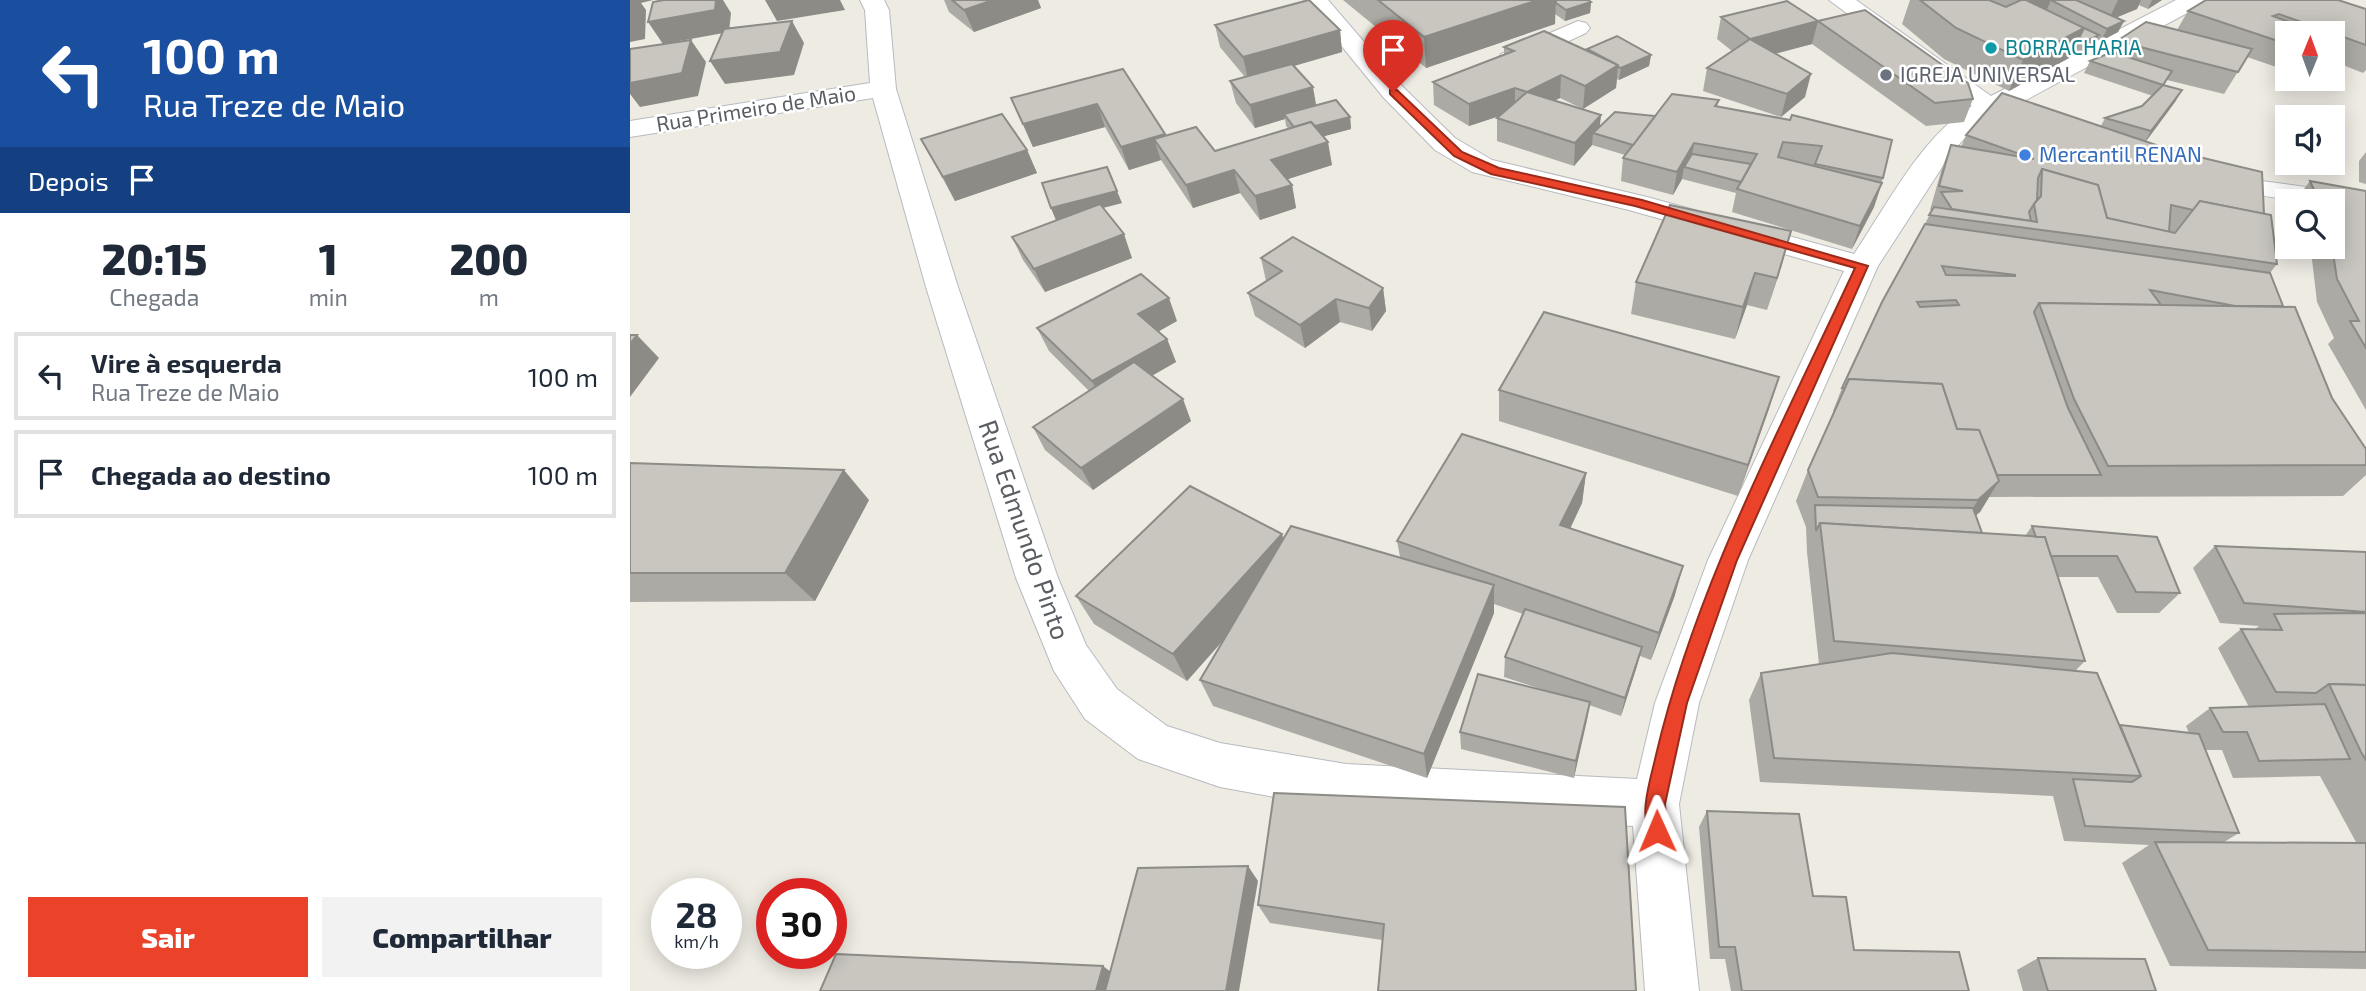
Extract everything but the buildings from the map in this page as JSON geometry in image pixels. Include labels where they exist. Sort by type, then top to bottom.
[{"type":"street","name":"Rua Edmundo Pinto","points":[[872,0],[877,10],[883,89],[942,287],[1037,578],[1069,657],[1101,704],[1154,744],[1220,765],[1346,787],[1655,804]]},
{"type":"street","points":[[1316,0],[1419,99],[1458,154],[1495,171],[1637,203],[1862,266]]},
{"type":"street","points":[[1841,0],[1990,107],[2028,122]]},
{"type":"street","points":[[1672,991],[1655,804],[1677,703],[1728,560],[1862,266],[1941,147],[1964,122],[2194,0]]},
{"type":"street","points":[[1492,66],[1578,28]]},
{"type":"street","name":"Rua Primeiro de Maio","points":[[630,129],[883,89]]},
{"type":"street","points":[[2183,169],[2260,189],[2366,204]]},
{"type":"street","points":[[2260,189],[2264,227]]},
{"type":"place","name":"BORRACHARIA","points":[[1991,48]]},
{"type":"place","name":"IGREJA UNIVERSAL","points":[[1886,75]]},
{"type":"place","name":"Mercantil RENAN","points":[[2025,155]]},
{"type":"route","points":[[1393,92],[1445,144],[1458,154],[1495,171],[1604,194],[1862,266],[1728,560],[1677,703],[1655,804],[1657,831]]}]
